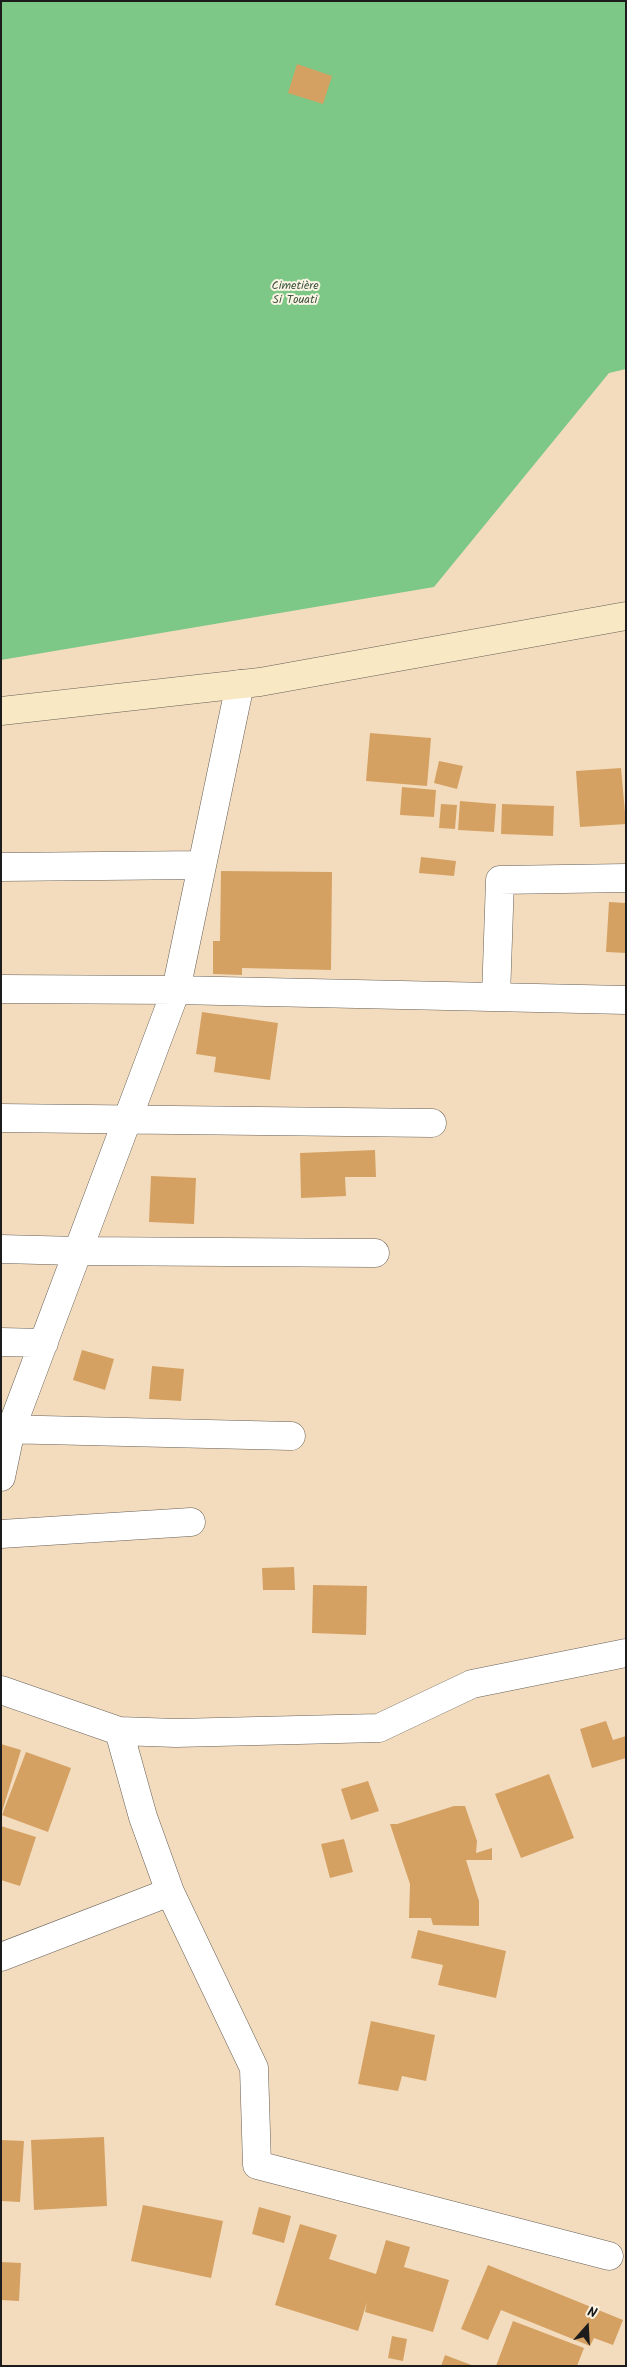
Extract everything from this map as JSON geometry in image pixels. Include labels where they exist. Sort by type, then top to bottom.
[{"type":"main road","points":[[1,711],[240,684],[626,616]]},
{"type":"street","points":[[1,1477],[6,1429],[44,1343],[176,990],[240,684]]},
{"type":"street","points":[[1,867],[202,865]]},
{"type":"street","points":[[496,997],[500,880],[626,878]]},
{"type":"street","points":[[1,989],[176,990],[626,1000]]},
{"type":"street","points":[[1,1118],[432,1123]]},
{"type":"street","points":[[1,1249],[78,1252],[375,1253]]},
{"type":"street","points":[[1,1342],[44,1343]]},
{"type":"street","points":[[6,1429],[291,1436]]},
{"type":"street","points":[[1,1534],[190,1522]]},
{"type":"street","points":[[1,1690],[118,1731],[176,1733],[379,1728],[472,1684],[626,1653]]},
{"type":"street","points":[[118,1731],[143,1817],[170,1892],[254,2068],[257,2165],[608,2256]]},
{"type":"street","points":[[1,1958],[170,1892]]},
{"type":"green space","name":"Cimetière Si Touati","points":[[1,1],[626,1],[626,369],[609,373],[434,587],[1,660]]},
{"type":"building","points":[[297,64],[332,76],[323,104],[288,93]]},
{"type":"building","points":[[370,733],[431,738],[427,786],[366,781]]},
{"type":"building","points":[[439,761],[463,766],[457,789],[434,783]]},
{"type":"building","points":[[621,768],[626,824],[580,827],[576,771]]},
{"type":"building","points":[[402,787],[436,790],[434,817],[400,815]]},
{"type":"building","points":[[460,801],[496,804],[494,832],[458,830]]},
{"type":"building","points":[[441,804],[457,805],[455,829],[439,828]]},
{"type":"building","points":[[502,804],[554,806],[553,836],[501,834]]},
{"type":"building","points":[[421,857],[456,861],[454,876],[419,873]]},
{"type":"building","points":[[221,871],[332,872],[331,970],[242,968],[242,975],[213,974],[213,941],[220,941]]},
{"type":"building","points":[[609,902],[626,903],[626,953],[606,952]]},
{"type":"building","points":[[202,1012],[278,1023],[270,1080],[214,1072],[216,1057],[196,1054]]},
{"type":"building","points":[[375,1150],[376,1177],[345,1177],[346,1196],[301,1198],[300,1153]]},
{"type":"building","points":[[151,1176],[196,1178],[194,1224],[149,1222]]},
{"type":"building","points":[[82,1350],[114,1359],[105,1390],[73,1380]]},
{"type":"building","points":[[152,1366],[184,1369],[181,1401],[149,1399]]},
{"type":"building","points":[[294,1567],[295,1590],[263,1590],[262,1568]]},
{"type":"building","points":[[313,1585],[367,1586],[366,1635],[312,1633]]},
{"type":"building","points":[[606,1721],[613,1740],[626,1736],[626,1758],[592,1768],[580,1729]]},
{"type":"building","points":[[1,1744],[21,1750],[2,1812],[1,1812]]},
{"type":"building","points":[[26,1752],[71,1768],[48,1832],[2,1815]]},
{"type":"building","points":[[549,1774],[574,1838],[521,1858],[495,1794]]},
{"type":"building","points":[[368,1781],[379,1811],[351,1820],[341,1789]]},
{"type":"building","points":[[454,1806],[465,1806],[477,1841],[476,1853],[492,1848],[492,1860],[466,1860],[479,1901],[479,1926],[433,1925],[431,1918],[409,1918],[410,1884],[390,1824],[397,1824]]},
{"type":"building","points":[[1,1826],[36,1837],[20,1886],[1,1880]]},
{"type":"building","points":[[344,1839],[353,1872],[330,1878],[321,1844]]},
{"type":"building","points":[[418,1930],[506,1951],[496,1998],[438,1985],[443,1965],[411,1958]]},
{"type":"building","points":[[371,2021],[435,2035],[426,2081],[402,2076],[398,2091],[358,2084]]},
{"type":"building","points":[[104,2137],[107,2206],[34,2210],[31,2140]]},
{"type":"building","points":[[1,2140],[24,2141],[20,2202],[1,2201]]},
{"type":"building","points":[[143,2205],[223,2221],[211,2278],[131,2261]]},
{"type":"building","points":[[259,2207],[291,2216],[284,2243],[252,2234]]},
{"type":"building","points":[[300,2224],[337,2235],[329,2259],[376,2274],[386,2240],[410,2247],[404,2267],[449,2280],[433,2332],[365,2312],[367,2302],[358,2331],[275,2305]]},
{"type":"building","points":[[1,2262],[21,2263],[19,2301],[1,2300]]},
{"type":"building","points":[[488,2265],[623,2320],[613,2345],[594,2338],[590,2346],[501,2310],[488,2340],[461,2329]]},
{"type":"building","points":[[513,2321],[584,2348],[577,2366],[496,2366]]},
{"type":"building","points":[[392,2336],[407,2339],[403,2361],[388,2358]]},
{"type":"building","points":[[445,2355],[474,2366],[441,2366]]}]
